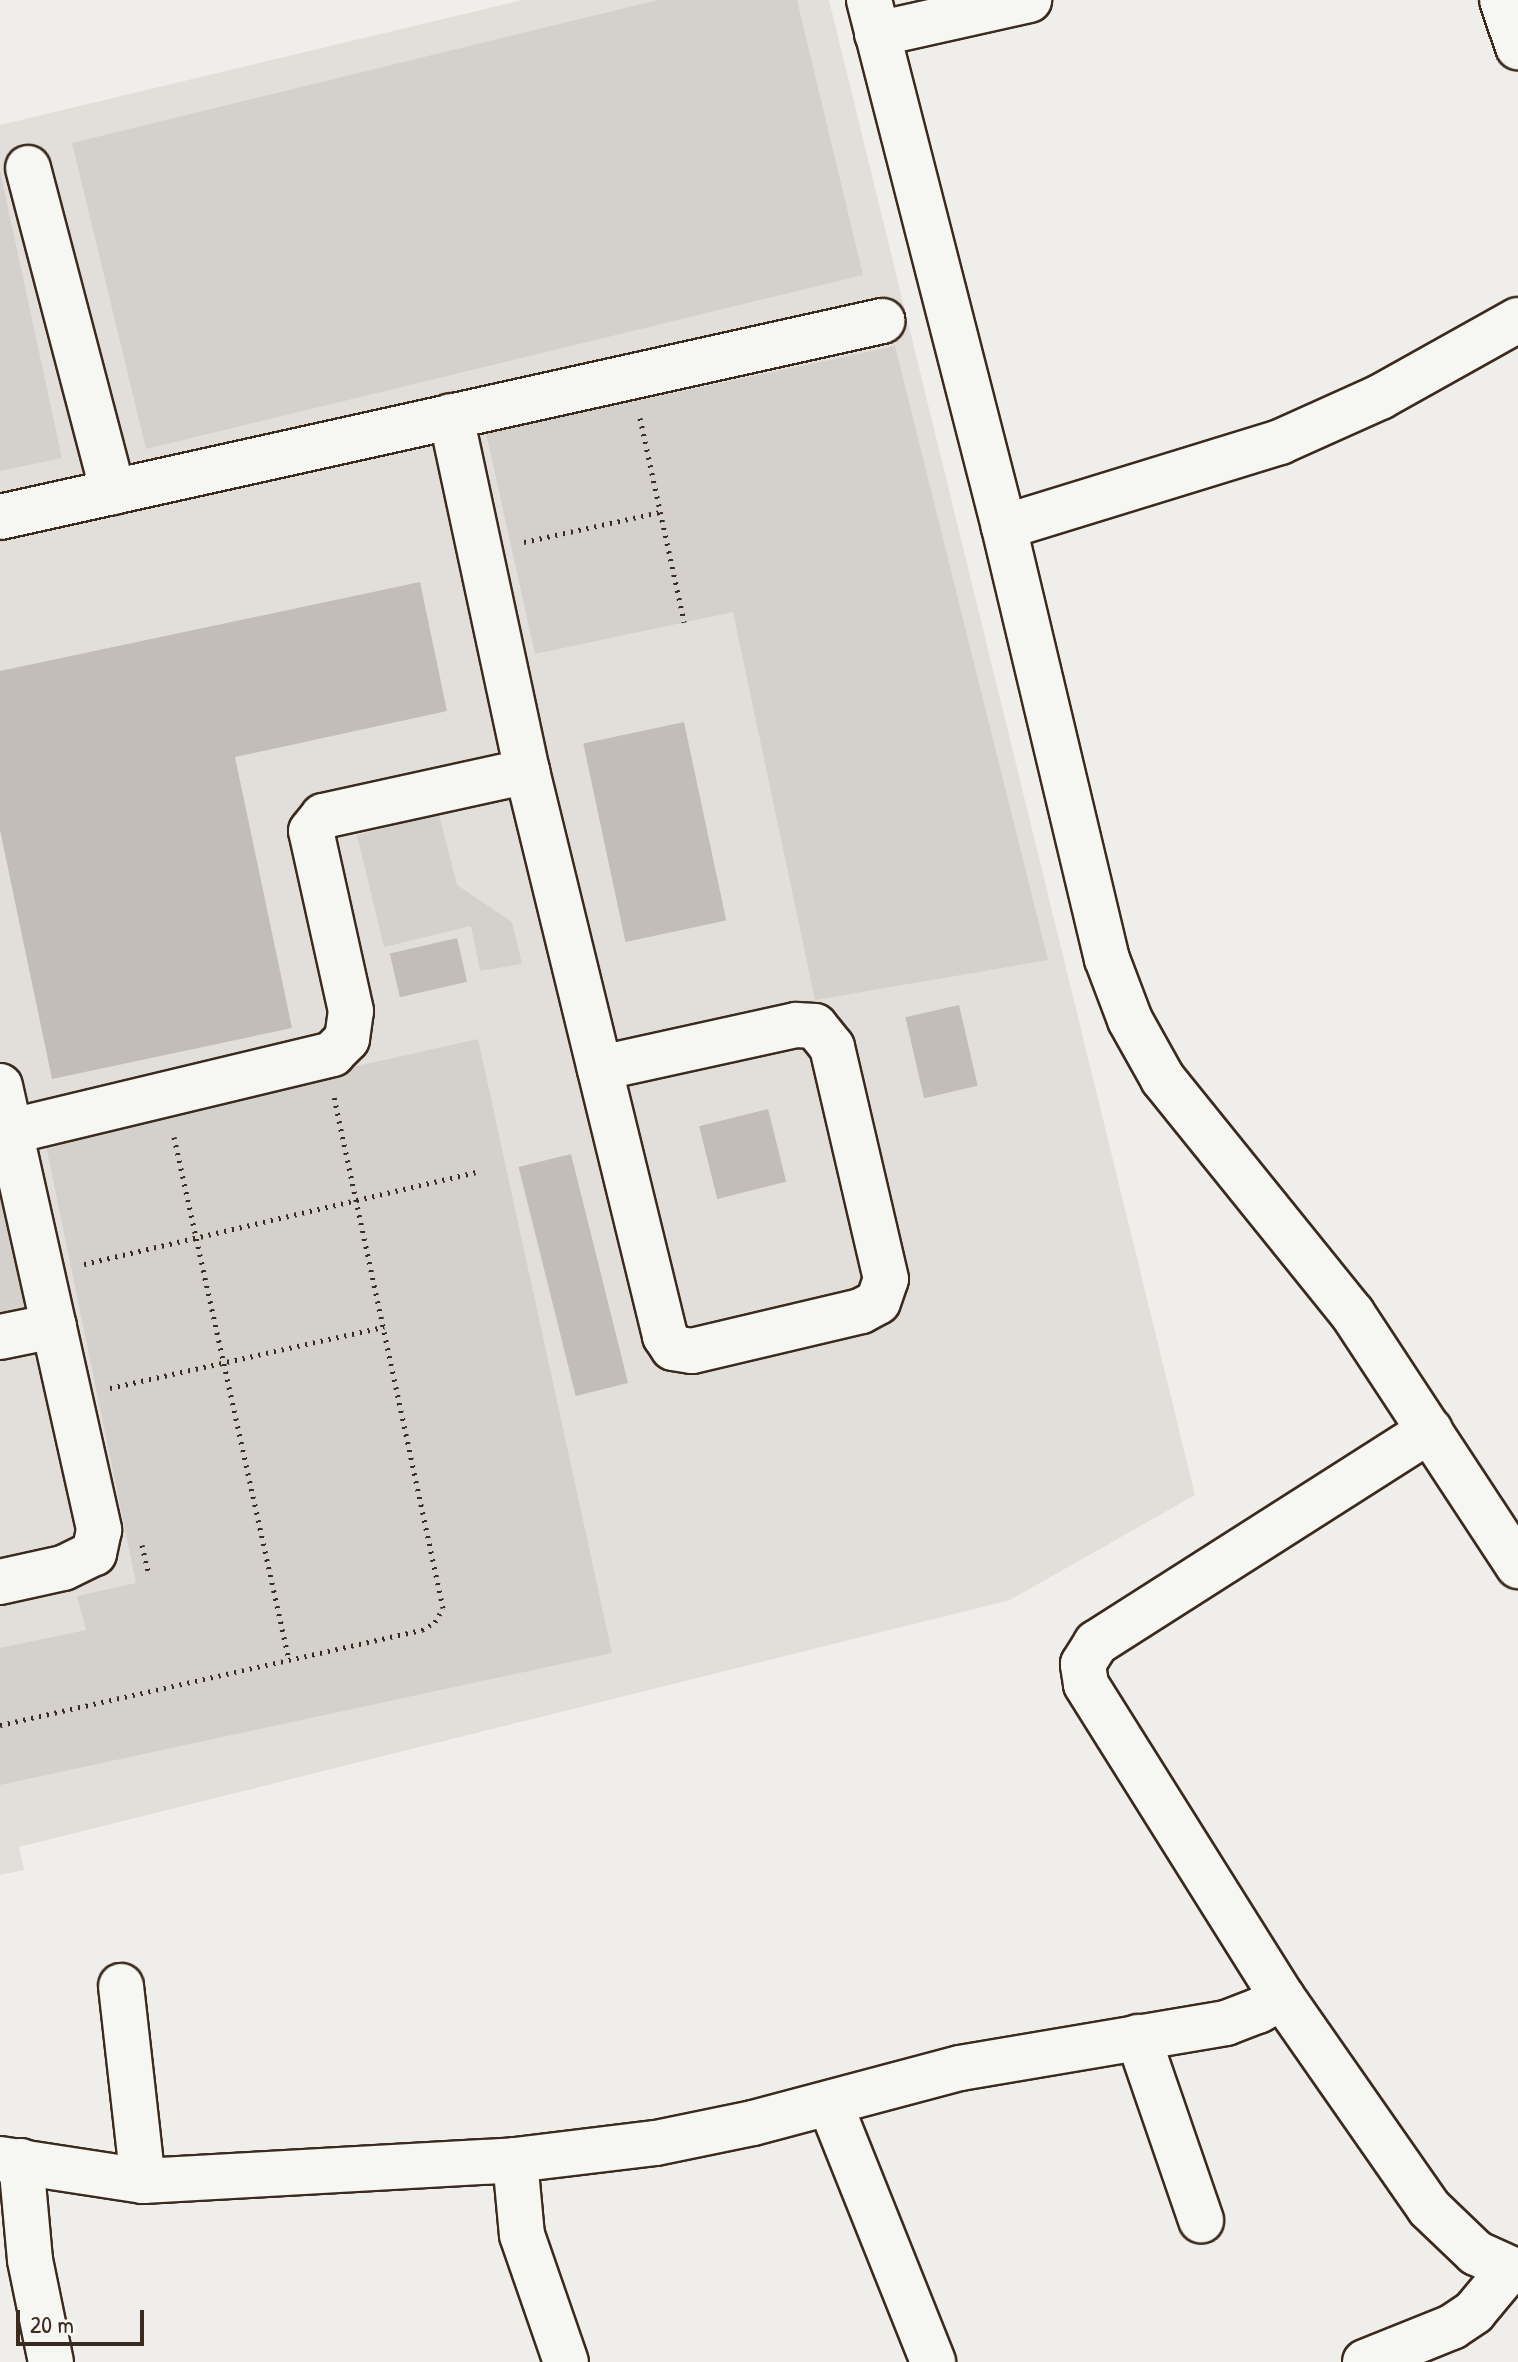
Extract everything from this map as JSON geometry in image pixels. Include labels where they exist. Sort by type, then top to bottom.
[{"type":"street","points":[[1029,0],[873,17],[1004,527],[1107,959],[1130,1020],[1163,1079],[1352,1313],[1518,1566]]},
{"type":"street","points":[[1502,0],[1518,47]]},
{"type":"street","points":[[28,168],[113,492]]},
{"type":"street","points":[[1004,527],[1280,442],[1380,397],[1518,320]]},
{"type":"street","points":[[0,517],[882,321]]},
{"type":"street","points":[[451,416],[527,771],[665,1336],[673,1348],[692,1351],[861,1311],[878,1302],[886,1279],[832,1047],[815,1026],[796,1025],[600,1068]]},
{"type":"street","points":[[5,1133],[332,1054],[347,1039],[351,1011],[311,831],[323,816],[527,771]]},
{"type":"street","points":[[0,1086],[5,1133],[54,1326],[99,1530],[94,1553],[63,1568],[0,1582]]},
{"type":"street","points":[[0,1337],[54,1326]]},
{"type":"street","points":[[1365,2362],[1438,2348],[1514,2271],[1476,2253],[1429,2208],[1282,1997],[1086,1684],[1083,1664],[1096,1643],[1430,1430]]},
{"type":"street","points":[[121,1986],[143,2181]]},
{"type":"street","points":[[51,2362],[36,2306],[11,2160],[143,2181],[515,2160],[656,2143],[830,2104],[974,2065],[1226,2023],[1282,1997]]},
{"type":"street","points":[[1138,2037],[1201,2220]]},
{"type":"street","points":[[830,2104],[933,2362]]},
{"type":"street","points":[[515,2160],[515,2201],[522,2235],[566,2362]]},
{"type":"path","points":[[640,415],[684,622]]},
{"type":"path","points":[[511,545],[660,512]]},
{"type":"path","points":[[0,1725],[422,1630],[435,1622],[443,1608],[333,1090],[327,1086]]},
{"type":"path","points":[[170,1121],[289,1660]]},
{"type":"path","points":[[83,1264],[475,1172]]},
{"type":"path","points":[[109,1389],[384,1327]]},
{"type":"shaded area","points":[[523,0],[829,0],[1195,1495],[1010,1600],[19,1847],[24,1870],[0,1875],[0,125]]},
{"type":"shaded area","points":[[658,0],[797,0],[863,275],[146,449],[72,143]]},
{"type":"shaded area","points":[[0,171],[62,458],[0,471]]},
{"type":"shaded area","points":[[895,346],[1048,960],[815,1000],[733,612],[535,654],[486,433]]},
{"type":"shaded area","points":[[439,814],[457,885],[512,922],[522,964],[480,971],[471,926],[384,947],[357,835]]},
{"type":"shaded area","points":[[478,1039],[612,1653],[0,1785],[0,1648],[86,1630],[77,1596],[136,1583],[44,1136]]},
{"type":"shaded area","points":[[0,1153],[34,1307],[0,1314]]},
{"type":"building","points":[[420,582],[447,711],[235,757],[292,1028],[52,1079],[0,830],[0,671]]},
{"type":"building","points":[[684,722],[726,921],[625,942],[583,743]]},
{"type":"building","points":[[457,938],[467,982],[400,997],[390,954]]},
{"type":"building","points":[[959,1005],[978,1086],[924,1098],[905,1017]]},
{"type":"building","points":[[768,1109],[786,1182],[717,1199],[699,1126]]},
{"type":"building","points":[[571,1154],[628,1383],[576,1396],[519,1167]]}]
